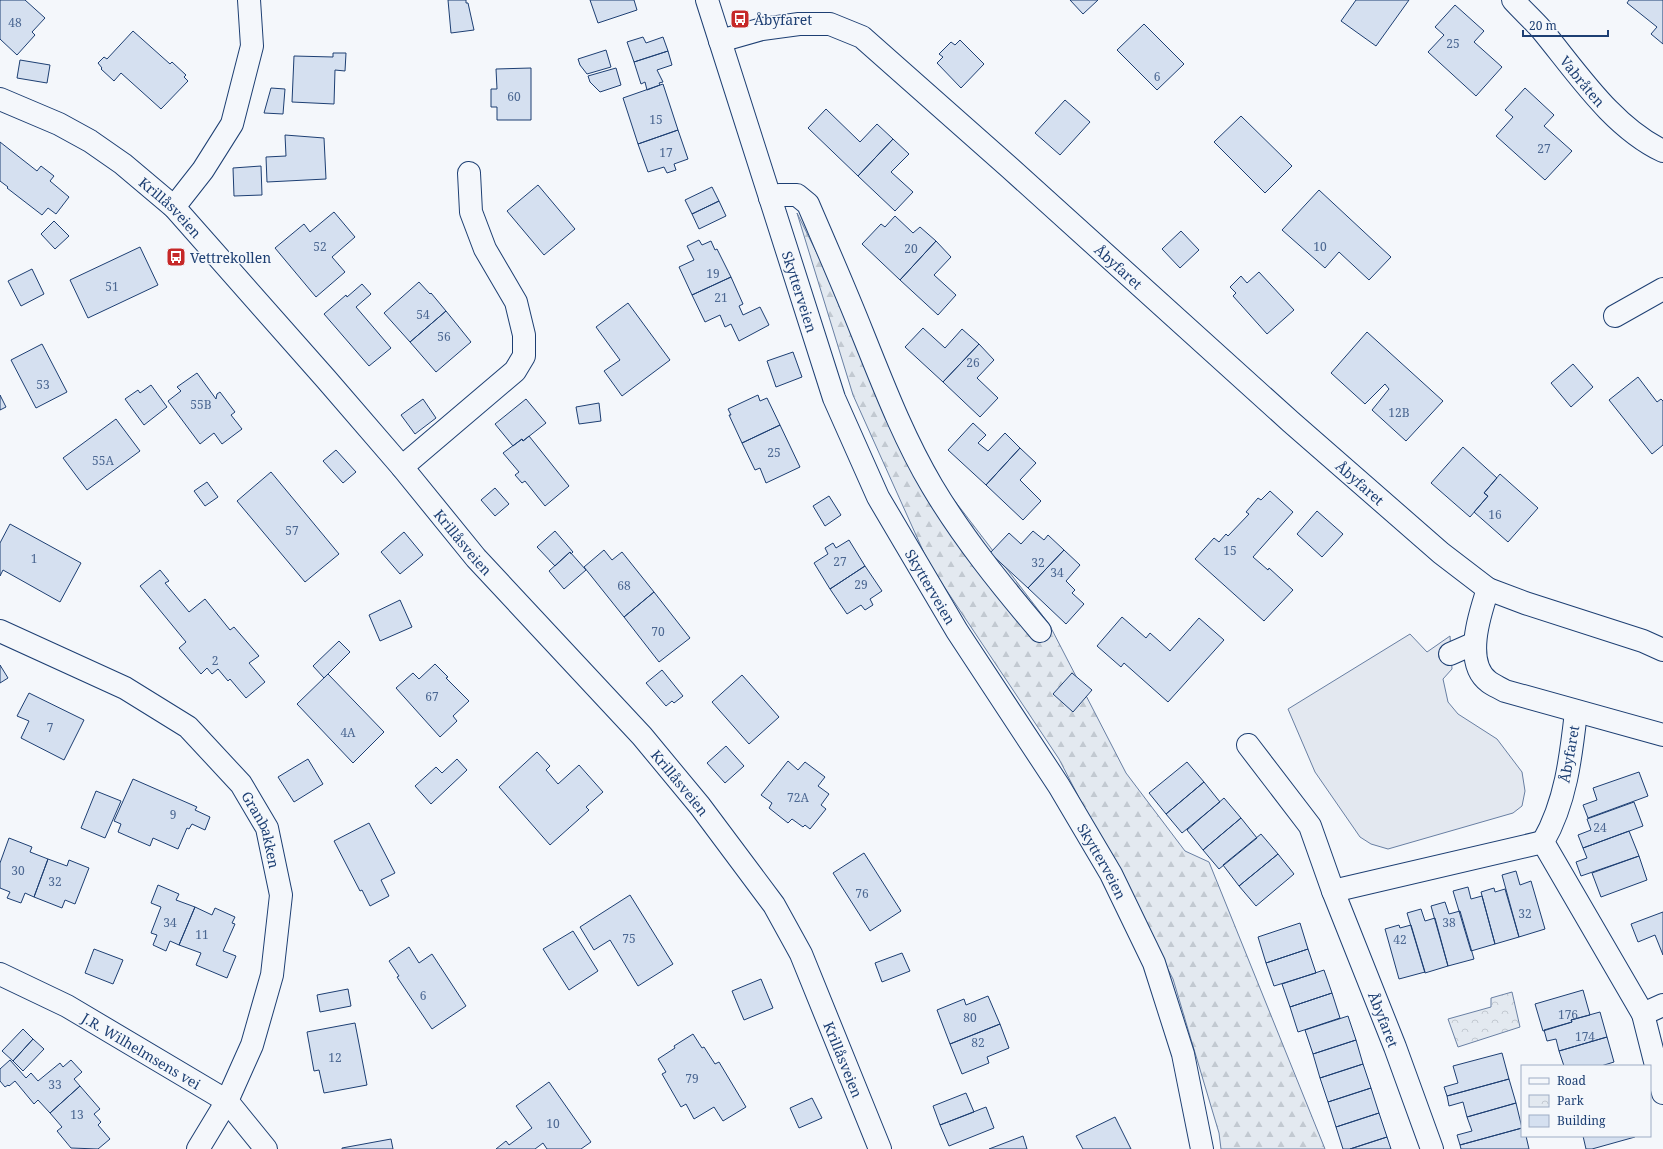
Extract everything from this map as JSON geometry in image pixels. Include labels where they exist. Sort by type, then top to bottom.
[{"type":"street","points":[[174,207],[203,170],[232,124],[252,46],[249,0]]},
{"type":"street","name":"Skytterveien","points":[[707,0],[834,398],[878,497],[957,631],[1059,786],[1111,874],[1154,963],[1184,1054],[1202,1149]]},
{"type":"street","name":"Vabråten","points":[[1513,0],[1539,27],[1605,108],[1650,145],[1663,151]]},
{"type":"street","name":"Åbyfaret","points":[[720,41],[762,29],[799,24],[830,24],[862,37],[1010,168],[1291,422],[1440,553],[1488,589],[1643,641],[1663,650]]},
{"type":"street","name":"Krillåsveien","points":[[0,98],[59,124],[90,140],[124,164],[174,207],[402,467],[476,558],[642,736],[700,806],[774,905],[801,954],[880,1149]]},
{"type":"street","points":[[402,467],[515,371],[524,356],[524,335],[516,302],[485,249],[471,212],[469,173]]},
{"type":"street","points":[[770,198],[779,195],[797,195],[808,204],[890,401],[921,466],[962,533],[1005,590],[1040,631]]},
{"type":"street","points":[[1616,316],[1663,289]]},
{"type":"street","name":"Åbyfaret","points":[[1488,589],[1479,616],[1475,643],[1478,666],[1488,681],[1505,691],[1663,735]]},
{"type":"street","name":"Granbakken","points":[[0,631],[125,688],[188,727],[242,784],[267,828],[281,895],[272,975],[252,1045],[227,1101],[198,1149]]},
{"type":"street","points":[[1450,654],[1475,643]]},
{"type":"street","name":"Åbyfaret","points":[[1543,842],[1553,825],[1569,770],[1576,712]]},
{"type":"street","name":"Åbyfaret","points":[[1248,745],[1310,826],[1333,891],[1396,1047],[1432,1149]]},
{"type":"street","points":[[1333,891],[1543,842],[1643,1014],[1663,1093]]},
{"type":"street","name":"J.R. Wilhelmsens vei","points":[[0,974],[67,1006],[227,1101],[266,1149]]},
{"type":"street","points":[[1643,1014],[1663,1005]]},
{"type":"green space","points":[[797,213],[912,445],[1049,624],[1126,773],[1185,851],[1209,862],[1325,1149],[1221,1149],[1219,1133],[1173,979],[1059,759],[929,564],[853,395]]},
{"type":"green space","points":[[1512,992],[1520,1027],[1458,1047],[1448,1019],[1491,1007],[1491,998]]},
{"type":"shaded area","points":[[1410,634],[1427,652],[1450,636],[1452,669],[1443,679],[1448,702],[1458,714],[1497,739],[1522,772],[1525,791],[1522,806],[1513,813],[1388,849],[1371,844],[1360,837],[1315,772],[1288,709]]},
{"type":"building","points":[[0,0],[25,0],[45,18],[32,32],[35,35],[17,55],[0,39]]},
{"type":"building","points":[[448,0],[466,0],[474,30],[451,33]]},
{"type":"building","points":[[590,0],[634,0],[637,10],[598,23]]},
{"type":"building","points":[[1070,0],[1098,0],[1083,14]]},
{"type":"building","points":[[1356,0],[1409,0],[1376,46],[1341,21]]},
{"type":"building","points":[[1629,0],[1663,0],[1663,44],[1651,34],[1657,27],[1627,3]]},
{"type":"building","points":[[1455,5],[1484,31],[1474,42],[1502,67],[1476,96],[1428,52],[1444,35],[1435,27]]},
{"type":"building","points":[[1144,24],[1184,64],[1157,90],[1117,50]]},
{"type":"building","points":[[133,31],[170,64],[172,62],[186,75],[184,77],[188,81],[161,109],[121,73],[114,81],[101,69],[102,68],[98,63],[104,57],[107,59]]},
{"type":"building","points":[[643,37],[646,43],[663,37],[668,51],[634,62],[627,42]]},
{"type":"building","points":[[960,40],[984,64],[961,88],[937,63],[943,57],[939,54],[951,42],[955,45]]},
{"type":"building","points":[[606,50],[611,67],[587,74],[580,65],[578,59]]},
{"type":"building","points":[[668,51],[672,65],[657,70],[663,82],[659,83],[660,85],[647,90],[645,82],[641,84],[634,62]]},
{"type":"building","points":[[333,53],[346,53],[345,71],[335,70],[334,104],[292,102],[294,56],[333,57]]},
{"type":"building","points":[[20,60],[50,65],[47,83],[17,78]]},
{"type":"building","points":[[531,68],[531,120],[497,120],[497,107],[491,107],[491,89],[497,89],[496,69]]},
{"type":"building","points":[[616,68],[621,85],[600,92],[590,82],[588,76]]},
{"type":"building","points":[[663,84],[678,130],[638,144],[623,98]]},
{"type":"building","points":[[271,88],[285,89],[283,114],[264,113]]},
{"type":"building","points":[[1525,88],[1554,115],[1544,126],[1572,151],[1545,180],[1496,136],[1513,117],[1505,110]]},
{"type":"building","points":[[1065,100],[1090,122],[1060,155],[1035,133]]},
{"type":"building","points":[[826,109],[860,142],[877,124],[893,139],[858,176],[808,128]]},
{"type":"building","points":[[1241,116],[1292,166],[1265,193],[1214,142]]},
{"type":"building","points":[[678,130],[688,159],[674,164],[676,170],[667,173],[664,167],[648,172],[638,144]]},
{"type":"building","points":[[285,135],[324,138],[326,179],[267,182],[266,157],[286,156]]},
{"type":"building","points":[[893,139],[909,154],[891,172],[913,192],[895,211],[858,176]]},
{"type":"building","points":[[0,142],[37,171],[41,166],[54,176],[50,181],[69,197],[56,214],[48,208],[42,215],[0,181]]},
{"type":"building","points":[[261,166],[262,195],[234,196],[233,168]]},
{"type":"building","points":[[538,185],[575,229],[544,255],[507,211]]},
{"type":"building","points":[[712,187],[719,201],[692,214],[685,200]]},
{"type":"building","points":[[1319,190],[1391,257],[1369,280],[1339,252],[1325,268],[1282,230]]},
{"type":"building","points":[[719,201],[726,216],[699,229],[692,214]]},
{"type":"building","points":[[334,212],[355,237],[332,257],[345,272],[316,297],[275,248],[304,224],[310,232]]},
{"type":"building","points":[[895,216],[913,233],[920,227],[936,241],[900,280],[862,244],[881,224],[885,227]]},
{"type":"building","points":[[54,221],[69,236],[55,249],[41,234]]},
{"type":"building","points":[[1181,231],[1199,250],[1180,268],[1162,249]]},
{"type":"building","points":[[699,240],[702,245],[711,241],[715,250],[717,249],[731,277],[692,295],[679,267],[694,260],[687,246]]},
{"type":"building","points":[[936,241],[951,257],[934,275],[956,295],[938,315],[900,280]]},
{"type":"building","points":[[140,247],[158,285],[88,318],[70,280]]},
{"type":"building","points":[[32,269],[44,294],[21,306],[8,281]]},
{"type":"building","points":[[1259,272],[1294,310],[1267,334],[1233,296],[1236,293],[1230,287],[1241,276],[1247,283]]},
{"type":"building","points":[[731,277],[743,304],[739,306],[743,315],[760,307],[769,325],[739,341],[731,324],[725,327],[720,315],[705,322],[692,295]]},
{"type":"building","points":[[419,282],[430,294],[431,293],[446,311],[410,342],[384,313]]},
{"type":"building","points":[[362,284],[371,294],[356,307],[391,348],[369,366],[324,314],[346,295],[347,297]]},
{"type":"building","points":[[628,303],[670,360],[622,396],[604,371],[620,360],[596,327]]},
{"type":"building","points":[[446,311],[471,342],[436,372],[410,342]]},
{"type":"building","points":[[923,328],[945,348],[962,329],[979,344],[943,382],[905,347]]},
{"type":"building","points":[[1367,332],[1443,401],[1406,441],[1372,410],[1389,389],[1385,384],[1365,404],[1331,373]]},
{"type":"building","points":[[42,344],[67,392],[36,408],[11,360]]},
{"type":"building","points":[[979,344],[994,360],[977,378],[998,398],[980,417],[943,382]]},
{"type":"building","points":[[793,352],[802,377],[776,387],[767,361]]},
{"type":"building","points":[[1573,364],[1593,387],[1571,407],[1551,383]]},
{"type":"building","points":[[197,373],[216,399],[217,394],[220,392],[235,412],[231,415],[242,429],[222,444],[214,433],[200,444],[168,401],[181,391],[177,387]]},
{"type":"building","points":[[1638,377],[1657,402],[1661,399],[1663,401],[1663,445],[1652,454],[1609,400]]},
{"type":"building","points":[[151,385],[167,407],[144,425],[125,399],[138,390],[140,393]]},
{"type":"building","points":[[0,395],[6,407],[0,410]]},
{"type":"building","points":[[758,395],[760,401],[767,398],[780,425],[742,443],[729,415],[731,415],[728,409]]},
{"type":"building","points":[[423,399],[436,418],[415,434],[401,415]]},
{"type":"building","points":[[526,399],[546,423],[523,441],[522,439],[513,446],[495,424]]},
{"type":"building","points":[[599,403],[601,421],[579,424],[576,407]]},
{"type":"building","points":[[116,419],[140,451],[87,490],[63,458]]},
{"type":"building","points":[[973,423],[986,435],[978,443],[988,451],[1005,433],[1020,448],[986,485],[948,450]]},
{"type":"building","points":[[780,425],[800,467],[766,483],[760,468],[755,470],[742,443]]},
{"type":"building","points":[[529,436],[569,486],[545,506],[525,481],[522,483],[515,475],[519,472],[503,453],[522,439],[523,441]]},
{"type":"building","points":[[1463,447],[1497,478],[1484,493],[1488,496],[1470,517],[1431,483]]},
{"type":"building","points":[[1020,448],[1036,463],[1020,480],[1041,501],[1023,520],[986,485]]},
{"type":"building","points":[[336,450],[356,472],[343,483],[323,461]]},
{"type":"building","points":[[271,472],[339,554],[305,582],[237,501]]},
{"type":"building","points":[[1500,474],[1538,508],[1508,542],[1474,512],[1488,496],[1484,493]]},
{"type":"building","points":[[207,482],[218,497],[205,506],[194,491]]},
{"type":"building","points":[[495,488],[509,504],[495,516],[481,500]]},
{"type":"building","points":[[1270,491],[1293,512],[1253,557],[1268,570],[1269,568],[1293,590],[1264,621],[1195,559],[1214,538],[1219,542],[1226,534],[1228,536],[1249,514],[1246,512],[1258,498],[1261,500]]},
{"type":"building","points":[[829,496],[841,515],[825,526],[813,506]]},
{"type":"building","points":[[1317,511],[1343,534],[1322,557],[1297,534]]},
{"type":"building","points":[[10,524],[81,563],[60,602],[3,570],[0,576],[0,543]]},
{"type":"building","points":[[555,531],[573,552],[571,554],[570,552],[555,566],[537,547]]},
{"type":"building","points":[[1033,531],[1044,540],[1048,535],[1064,550],[1028,588],[990,553],[1009,533],[1021,544]]},
{"type":"building","points":[[404,532],[423,555],[400,574],[381,552]]},
{"type":"building","points":[[849,540],[865,566],[830,589],[814,563],[828,554],[825,548],[833,543],[836,548]]},
{"type":"building","points":[[604,550],[612,560],[622,552],[654,592],[624,617],[584,567]]},
{"type":"building","points":[[1064,550],[1080,565],[1066,581],[1075,590],[1072,593],[1084,604],[1066,624],[1028,588]]},
{"type":"building","points":[[570,552],[586,570],[564,589],[549,571]]},
{"type":"building","points":[[865,566],[882,591],[870,599],[873,605],[865,610],[861,605],[847,614],[830,589]]},
{"type":"building","points":[[160,570],[169,581],[165,583],[189,612],[205,599],[230,630],[234,627],[259,656],[249,663],[265,682],[246,698],[230,679],[228,681],[218,669],[212,674],[207,668],[201,674],[179,648],[186,642],[140,586]]},
{"type":"building","points":[[654,592],[690,638],[659,662],[624,617]]},
{"type":"building","points":[[400,600],[412,627],[380,641],[369,615]]},
{"type":"building","points":[[1122,617],[1146,638],[1150,633],[1170,651],[1199,618],[1224,640],[1168,702],[1124,663],[1121,667],[1097,646]]},
{"type":"building","points":[[339,641],[350,652],[324,678],[313,666]]},
{"type":"building","points":[[435,664],[448,677],[446,678],[469,701],[453,716],[457,721],[440,737],[396,688],[413,673],[419,679]]},
{"type":"building","points":[[0,665],[8,678],[0,683]]},
{"type":"building","points":[[662,670],[683,696],[674,703],[672,701],[666,706],[646,683]]},
{"type":"building","points":[[1072,673],[1092,690],[1073,712],[1053,694]]},
{"type":"building","points":[[328,674],[384,732],[353,763],[297,704]]},
{"type":"building","points":[[742,675],[779,717],[749,744],[712,702]]},
{"type":"building","points":[[29,693],[84,720],[64,760],[21,738],[29,721],[17,716]]},
{"type":"building","points":[[726,746],[744,766],[725,783],[707,763]]},
{"type":"building","points":[[537,752],[550,766],[546,770],[558,784],[579,765],[603,792],[586,807],[589,810],[550,845],[499,787]]},
{"type":"building","points":[[308,759],[323,784],[294,802],[278,777]]},
{"type":"building","points":[[457,759],[467,770],[431,804],[415,786],[436,767],[442,773]]},
{"type":"building","points":[[788,761],[798,770],[805,762],[825,777],[818,786],[829,794],[821,805],[826,809],[810,829],[805,825],[803,827],[792,819],[788,823],[769,808],[772,803],[761,795]]},
{"type":"building","points":[[1187,762],[1204,782],[1166,814],[1149,793]]},
{"type":"building","points":[[1639,772],[1648,796],[1588,818],[1583,805],[1597,800],[1593,788]]},
{"type":"building","points":[[133,779],[197,807],[195,810],[210,817],[205,830],[192,824],[189,829],[187,828],[178,849],[153,838],[150,846],[118,832],[121,824],[114,821]]},
{"type":"building","points":[[1204,782],[1220,802],[1182,833],[1166,814]]},
{"type":"building","points":[[96,791],[121,801],[105,838],[81,828]]},
{"type":"building","points":[[1224,798],[1241,818],[1203,850],[1187,830]]},
{"type":"building","points":[[1634,802],[1643,826],[1583,848],[1578,835],[1591,830],[1587,819]]},
{"type":"building","points":[[1241,818],[1257,838],[1219,869],[1203,850]]},
{"type":"building","points":[[369,823],[395,873],[381,880],[389,896],[370,906],[362,890],[360,891],[334,841]]},
{"type":"building","points":[[1629,831],[1639,856],[1581,876],[1576,862],[1587,858],[1583,848]]},
{"type":"building","points":[[1261,834],[1278,854],[1239,886],[1223,865]]},
{"type":"building","points":[[9,838],[32,847],[30,852],[48,859],[34,897],[25,893],[21,903],[7,898],[10,892],[0,888],[0,863]]},
{"type":"building","points":[[864,853],[901,911],[870,931],[833,873]]},
{"type":"building","points":[[1278,854],[1294,874],[1256,906],[1239,886]]},
{"type":"building","points":[[1639,856],[1647,880],[1601,897],[1592,873]]},
{"type":"building","points":[[48,859],[67,866],[69,860],[89,868],[75,904],[65,900],[62,908],[34,897]]},
{"type":"building","points":[[1516,871],[1520,885],[1531,881],[1545,929],[1519,937],[1502,875]]},
{"type":"building","points":[[158,885],[179,894],[176,900],[195,907],[179,945],[170,941],[166,951],[153,945],[157,935],[151,933],[161,907],[151,903]]},
{"type":"building","points":[[1468,887],[1471,899],[1482,896],[1495,944],[1471,951],[1453,891]]},
{"type":"building","points":[[1494,888],[1495,892],[1505,889],[1519,937],[1495,944],[1481,892]]},
{"type":"building","points":[[630,895],[673,964],[638,986],[610,940],[594,950],[580,927]]},
{"type":"building","points":[[1445,902],[1449,914],[1460,911],[1474,959],[1448,966],[1431,906]]},
{"type":"building","points":[[195,907],[212,915],[215,908],[235,917],[232,923],[235,924],[223,951],[236,956],[227,978],[196,965],[201,953],[179,945]]},
{"type":"building","points":[[1421,909],[1425,921],[1435,918],[1448,966],[1425,973],[1407,913]]},
{"type":"building","points":[[1663,912],[1663,955],[1655,935],[1638,942],[1631,924]]},
{"type":"building","points":[[1300,923],[1308,949],[1266,963],[1258,937]]},
{"type":"building","points":[[1399,925],[1400,928],[1411,925],[1425,972],[1399,979],[1385,929]]},
{"type":"building","points":[[573,931],[598,971],[569,990],[543,949]]},
{"type":"building","points":[[409,947],[419,963],[432,954],[466,1006],[432,1029],[397,977],[399,976],[389,961]]},
{"type":"building","points":[[94,949],[123,960],[113,984],[85,973]]},
{"type":"building","points":[[1308,949],[1316,973],[1274,986],[1266,963]]},
{"type":"building","points":[[902,953],[910,971],[882,982],[875,963]]},
{"type":"building","points":[[1324,970],[1332,993],[1290,1007],[1282,984]]},
{"type":"building","points":[[761,979],[773,1008],[744,1020],[732,991]]},
{"type":"building","points":[[348,989],[351,1006],[320,1012],[317,995]]},
{"type":"building","points":[[1583,990],[1590,1015],[1571,1020],[1572,1022],[1543,1031],[1535,1004]]},
{"type":"building","points":[[1332,993],[1340,1018],[1298,1032],[1290,1007]]},
{"type":"building","points":[[988,996],[1000,1024],[950,1044],[937,1010],[964,999],[966,1005]]},
{"type":"building","points":[[1600,1012],[1607,1037],[1559,1051],[1556,1039],[1547,1041],[1544,1030],[1572,1022],[1571,1020]]},
{"type":"building","points":[[1348,1016],[1356,1040],[1313,1054],[1305,1030]]},
{"type":"building","points":[[355,1023],[367,1085],[324,1093],[319,1070],[314,1071],[307,1032]]},
{"type":"building","points":[[1000,1024],[1009,1048],[987,1057],[989,1063],[962,1074],[950,1044]]},
{"type":"building","points":[[23,1029],[33,1039],[13,1061],[2,1051]]},
{"type":"building","points":[[693,1034],[715,1064],[719,1062],[746,1107],[723,1121],[714,1107],[694,1119],[686,1104],[681,1107],[662,1074],[666,1072],[658,1059],[675,1048],[674,1046]]},
{"type":"building","points":[[1607,1037],[1614,1062],[1604,1065],[1564,1065],[1559,1051]]},
{"type":"building","points":[[33,1039],[44,1049],[23,1071],[13,1061]]},
{"type":"building","points":[[1356,1040],[1363,1064],[1320,1078],[1313,1054]]},
{"type":"building","points":[[1502,1053],[1509,1079],[1447,1096],[1444,1087],[1458,1083],[1453,1066]]},
{"type":"building","points":[[10,1060],[26,1078],[31,1073],[38,1081],[60,1063],[63,1067],[71,1060],[82,1072],[74,1079],[80,1086],[50,1113],[38,1100],[34,1104],[15,1081],[9,1086],[8,1085],[5,1087],[0,1081],[0,1069]]},
{"type":"building","points":[[1363,1064],[1371,1088],[1328,1102],[1320,1078]]},
{"type":"building","points":[[1509,1079],[1516,1103],[1467,1117],[1463,1102],[1449,1106],[1447,1096]]},
{"type":"building","points":[[549,1082],[591,1142],[581,1149],[547,1149],[543,1143],[535,1149],[496,1149],[506,1141],[509,1145],[532,1128],[516,1106]]},
{"type":"building","points":[[80,1086],[100,1109],[94,1114],[101,1122],[98,1125],[110,1139],[98,1149],[71,1148],[57,1131],[62,1127],[50,1113]]},
{"type":"building","points":[[1371,1088],[1379,1113],[1336,1127],[1328,1102]]},
{"type":"building","points":[[966,1093],[974,1112],[940,1125],[933,1106]]},
{"type":"building","points":[[812,1098],[822,1118],[799,1128],[790,1108]]},
{"type":"building","points":[[1516,1103],[1521,1128],[1460,1145],[1457,1135],[1472,1131],[1467,1117]]},
{"type":"building","points":[[986,1107],[994,1128],[949,1146],[940,1125]]},
{"type":"building","points":[[1379,1113],[1387,1137],[1350,1149],[1343,1149],[1336,1127]]},
{"type":"building","points":[[1115,1117],[1131,1149],[1083,1149],[1076,1136]]},
{"type":"building","points":[[1521,1128],[1521,1137],[1526,1137],[1529,1149],[1461,1149],[1460,1145]]},
{"type":"building","points":[[1023,1136],[1027,1149],[989,1149]]},
{"type":"building","points":[[1387,1137],[1391,1149],[1350,1149]]},
{"type":"building","points":[[1583,1137],[1635,1137],[1592,1149],[1586,1149]]},
{"type":"building","points":[[391,1139],[393,1149],[342,1149],[342,1148]]},
{"type":"place","name":"Åbyfaret","points":[[740,19]]},
{"type":"place","name":"Vettrekollen","points":[[176,257]]}]
